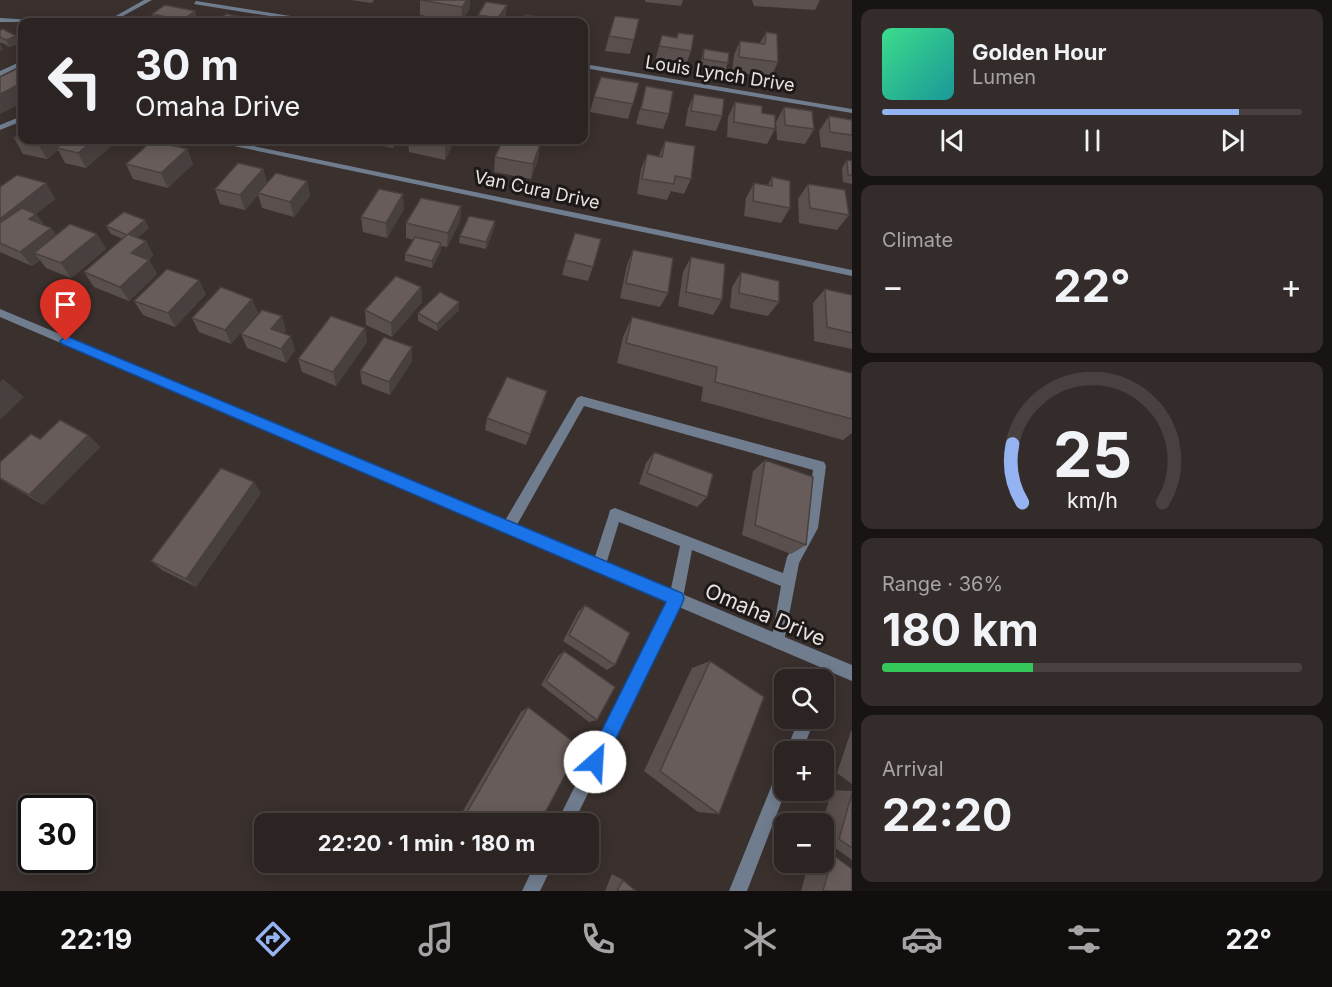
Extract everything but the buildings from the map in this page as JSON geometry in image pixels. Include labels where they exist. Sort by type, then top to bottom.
[{"type":"street","points":[[115,18],[149,0]]},
{"type":"street","points":[[196,3],[291,18]]},
{"type":"street","points":[[0,20],[18,21]]},
{"type":"street","points":[[0,74],[18,65]]},
{"type":"street","name":"Louis Lynch Drive","points":[[588,67],[852,111]]},
{"type":"street","points":[[0,128],[18,120]]},
{"type":"street","name":"Van Cura Drive","points":[[234,144],[852,273]]},
{"type":"street","name":"Omaha Drive","points":[[0,313],[852,673]]},
{"type":"street","points":[[508,528],[581,400],[820,466],[811,528],[792,562],[778,642]]},
{"type":"street","points":[[599,566],[615,514],[789,582]]},
{"type":"street","points":[[569,813],[676,598],[687,542]]},
{"type":"street","points":[[828,669],[830,663]]},
{"type":"street","points":[[738,891],[774,801]]},
{"type":"street","points":[[531,891],[540,873]]},
{"type":"route","points":[[66,341],[676,598],[595,762]]}]
